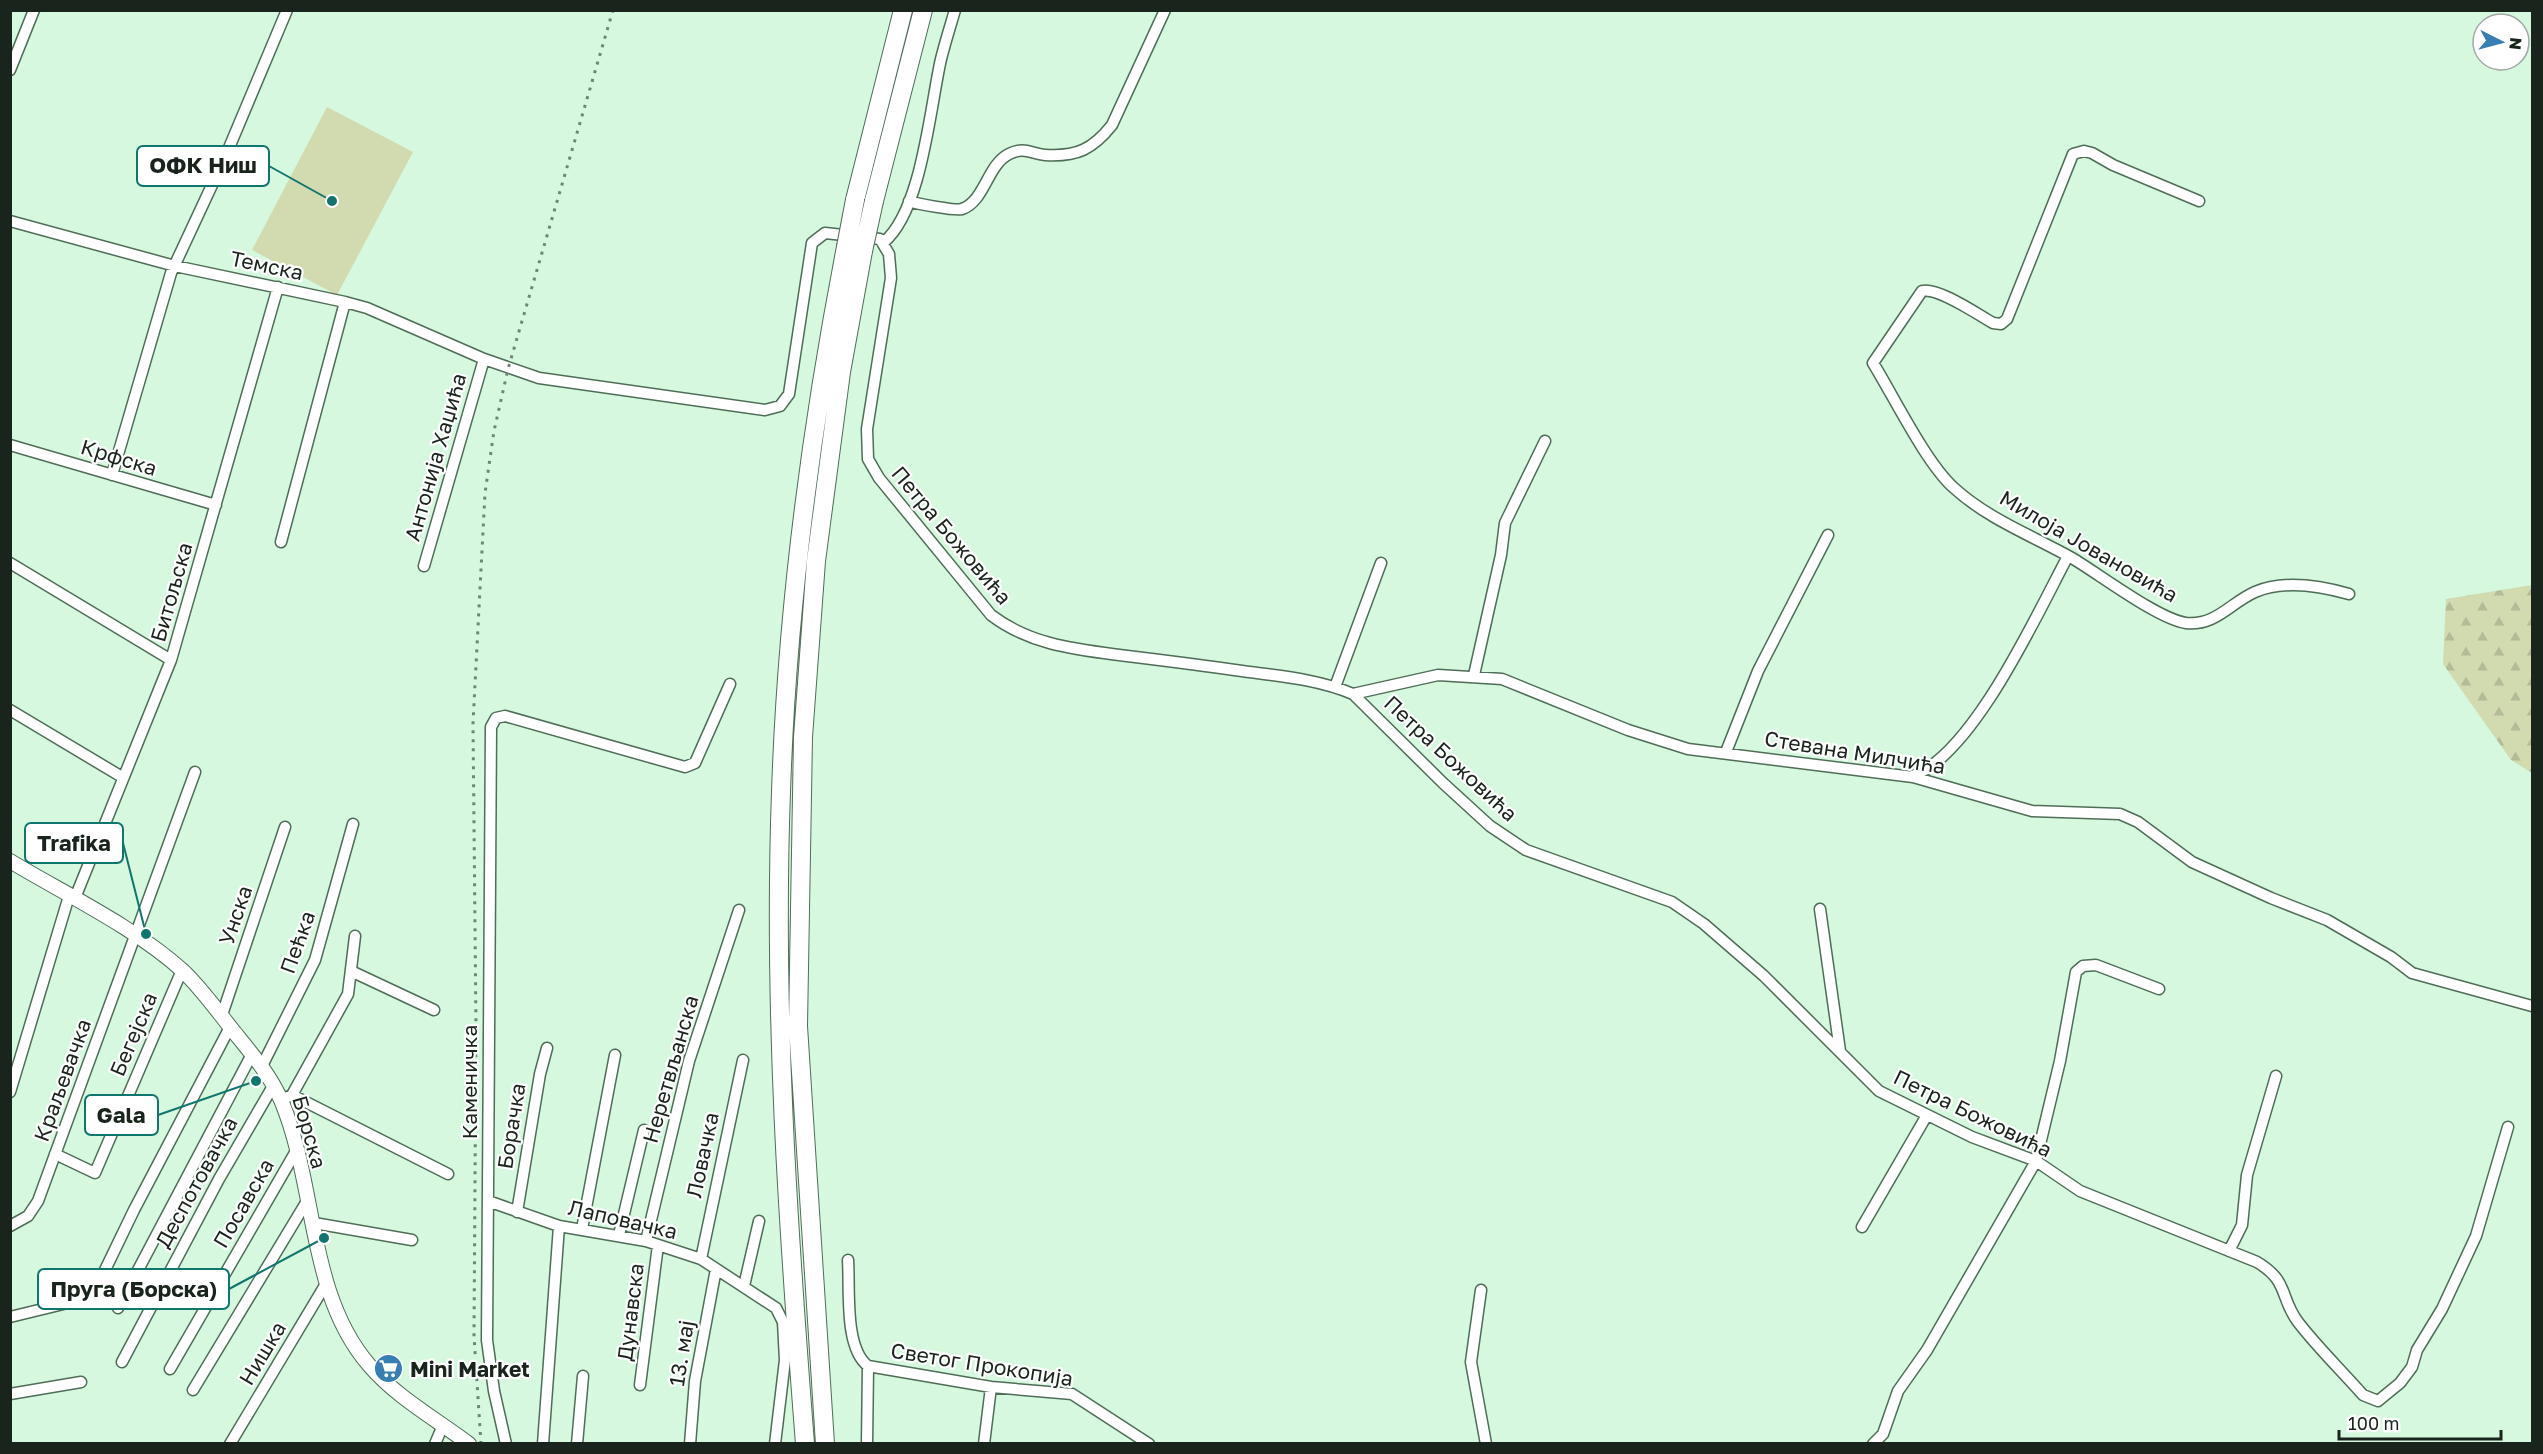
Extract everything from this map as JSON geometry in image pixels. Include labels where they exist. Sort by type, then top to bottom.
[{"type":"highway","points":[[825,1443],[798,1026],[803,737],[818,542],[841,372],[854,249],[855,200],[903,10]]},
{"type":"highway","points":[[806,1443],[783,1070],[779,920],[781,783],[788,659],[803,506],[821,379],[854,249],[874,201],[923,10]]},
{"type":"street","points":[[10,70],[34,10]]},
{"type":"street","points":[[112,475],[171,273],[287,10]]},
{"type":"street","points":[[884,242],[896,230],[909,201],[933,112],[941,61],[955,10]]},
{"type":"street","points":[[909,201],[949,210],[962,209],[974,199],[998,162],[1010,153],[1027,149],[1044,155],[1086,151],[1099,141],[1112,125],[1165,10]]},
{"type":"street","name":"Милоја Јовановића","points":[[2199,201],[2113,165],[2084,150],[2073,154],[2007,319],[2001,324],[1993,323],[1940,294],[1929,290],[1922,291],[1873,363],[1935,465],[1954,488],[1989,513],[2068,556],[2138,601],[2185,623],[2207,622],[2254,592],[2272,588],[2320,586],[2349,594]]},
{"type":"street","name":"Темска","points":[[10,220],[175,266],[367,308],[508,369],[539,378],[773,410],[780,406],[789,394],[812,243],[825,233],[876,237],[884,242]]},
{"type":"street","name":"Петра Божовића","points":[[884,242],[889,254],[891,278],[867,429],[868,459],[879,478],[991,615],[1008,628],[1032,639],[1070,648],[1288,677],[1335,687],[1353,694],[1490,826],[1526,850],[1672,902],[1704,924],[1764,976],[1880,1091],[1972,1137],[2036,1161],[2080,1191],[2257,1262],[2276,1275],[2298,1322],[2363,1395],[2379,1401],[2400,1383],[2412,1367],[2417,1350],[2442,1309],[2476,1236],[2508,1127]]},
{"type":"street","name":"Битољска","points":[[10,1092],[72,897],[171,660],[278,288]]},
{"type":"street","points":[[280,542],[345,302]]},
{"type":"street","name":"Антонија Хаџића","points":[[424,566],[484,359]]},
{"type":"street","points":[[1474,675],[1502,555],[1505,523],[1545,441]]},
{"type":"street","name":"Крфска","points":[[10,445],[216,506]]},
{"type":"street","points":[[1726,752],[1758,671],[1828,535]]},
{"type":"street","points":[[1913,777],[1936,763],[1994,693],[2068,556]]},
{"type":"street","points":[[1335,687],[1382,562]]},
{"type":"street","points":[[10,563],[171,660]]},
{"type":"street","name":"Стевана Милчића","points":[[1353,694],[1438,675],[1474,675],[1502,679],[1628,730],[1688,749],[1913,777],[2032,811],[2120,814],[2138,822],[2192,862],[2271,898],[2327,920],[2391,957],[2412,973],[2532,1006]]},
{"type":"street","name":"Каменичка","points":[[506,1443],[494,1391],[487,1340],[491,727],[494,719],[505,716],[685,767],[695,763],[730,684]]},
{"type":"street","points":[[10,710],[122,777]]},
{"type":"street","name":"Краљевачка","points":[[10,1226],[28,1216],[38,1201],[195,772]]},
{"type":"street","name":"Пећка","points":[[262,1066],[315,960],[353,824]]},
{"type":"street","name":"Унска","points":[[222,1015],[285,827]]},
{"type":"street","name":"Борска","points":[[10,861],[135,936],[182,970],[222,1015],[262,1066],[273,1086],[287,1098],[296,1151],[327,1282],[348,1336],[371,1368],[469,1443]]},
{"type":"street","points":[[1820,909],[1840,1051]]},
{"type":"street","name":"Неретвљанска","points":[[646,1241],[689,1061],[739,910]]},
{"type":"street","points":[[355,936],[348,994],[287,1098],[448,1174]]},
{"type":"street","points":[[1873,1443],[1883,1434],[1898,1391],[1928,1350],[2036,1161],[2079,968],[2089,964],[2096,965],[2159,989]]},
{"type":"street","name":"Бегејска","points":[[55,1154],[94,1173],[182,970]]},
{"type":"street","points":[[352,972],[434,1010]]},
{"type":"street","points":[[10,1317],[92,1297],[134,1210],[230,1027]]},
{"type":"street","name":"Борачка","points":[[517,1212],[540,1074],[547,1048]]},
{"type":"street","points":[[118,1308],[252,1054]]},
{"type":"street","points":[[582,1229],[615,1054]]},
{"type":"street","name":"Ловачка","points":[[701,1259],[742,1060]]},
{"type":"street","points":[[2229,1251],[2242,1225],[2247,1175],[2276,1076]]},
{"type":"street","name":"Деспотовачка","points":[[122,1362],[219,1179],[273,1086]]},
{"type":"street","points":[[1862,1227],[1928,1115]]},
{"type":"street","points":[[619,1235],[644,1130]]},
{"type":"street","name":"Посавска","points":[[170,1369],[296,1151]]},
{"type":"street","points":[[193,1390],[307,1201]]},
{"type":"street","name":"Лаповачка","points":[[488,1201],[559,1226],[646,1241],[701,1259],[776,1308],[782,1318],[785,1360],[775,1443]]},
{"type":"street","points":[[744,1286],[759,1221]]},
{"type":"street","points":[[314,1223],[411,1240]]},
{"type":"street","points":[[543,1443],[559,1226]]},
{"type":"street","name":"Дунавска","points":[[640,1385],[658,1245]]},
{"type":"street","points":[[848,1260],[853,1334],[857,1354],[868,1366],[867,1443]]},
{"type":"street","name":"13. мај","points":[[690,1443],[695,1381],[716,1269]]},
{"type":"street","name":"Нишка","points":[[230,1443],[327,1282]]},
{"type":"street","points":[[1481,1290],[1471,1362],[1486,1443]]},
{"type":"street","name":"Светог Прокопија","points":[[868,1366],[991,1387],[1072,1394],[1149,1443]]},
{"type":"street","points":[[578,1443],[583,1376]]},
{"type":"street","points":[[10,1394],[81,1382]]},
{"type":"street","points":[[984,1443],[991,1387]]},
{"type":"street","points":[[435,1443],[443,1425]]},
{"type":"green space","points":[[327,107],[413,152],[337,295],[252,250]]},
{"type":"green space","points":[[2532,585],[2532,773],[2511,760],[2443,664],[2446,599]]},
{"type":"railway","points":[[481,1444],[474,1336],[476,1028],[473,723],[485,493],[494,431],[508,369],[613,10]]},
{"type":"place","name":"ОФК Ниш","points":[[332,201]]},
{"type":"place","name":"Trafika","points":[[146,934]]},
{"type":"place","name":"Gala","points":[[256,1081]]},
{"type":"place","name":"Пруга (Борска)","points":[[324,1238]]},
{"type":"place","name":"Mini Market","points":[[389,1369]]}]
